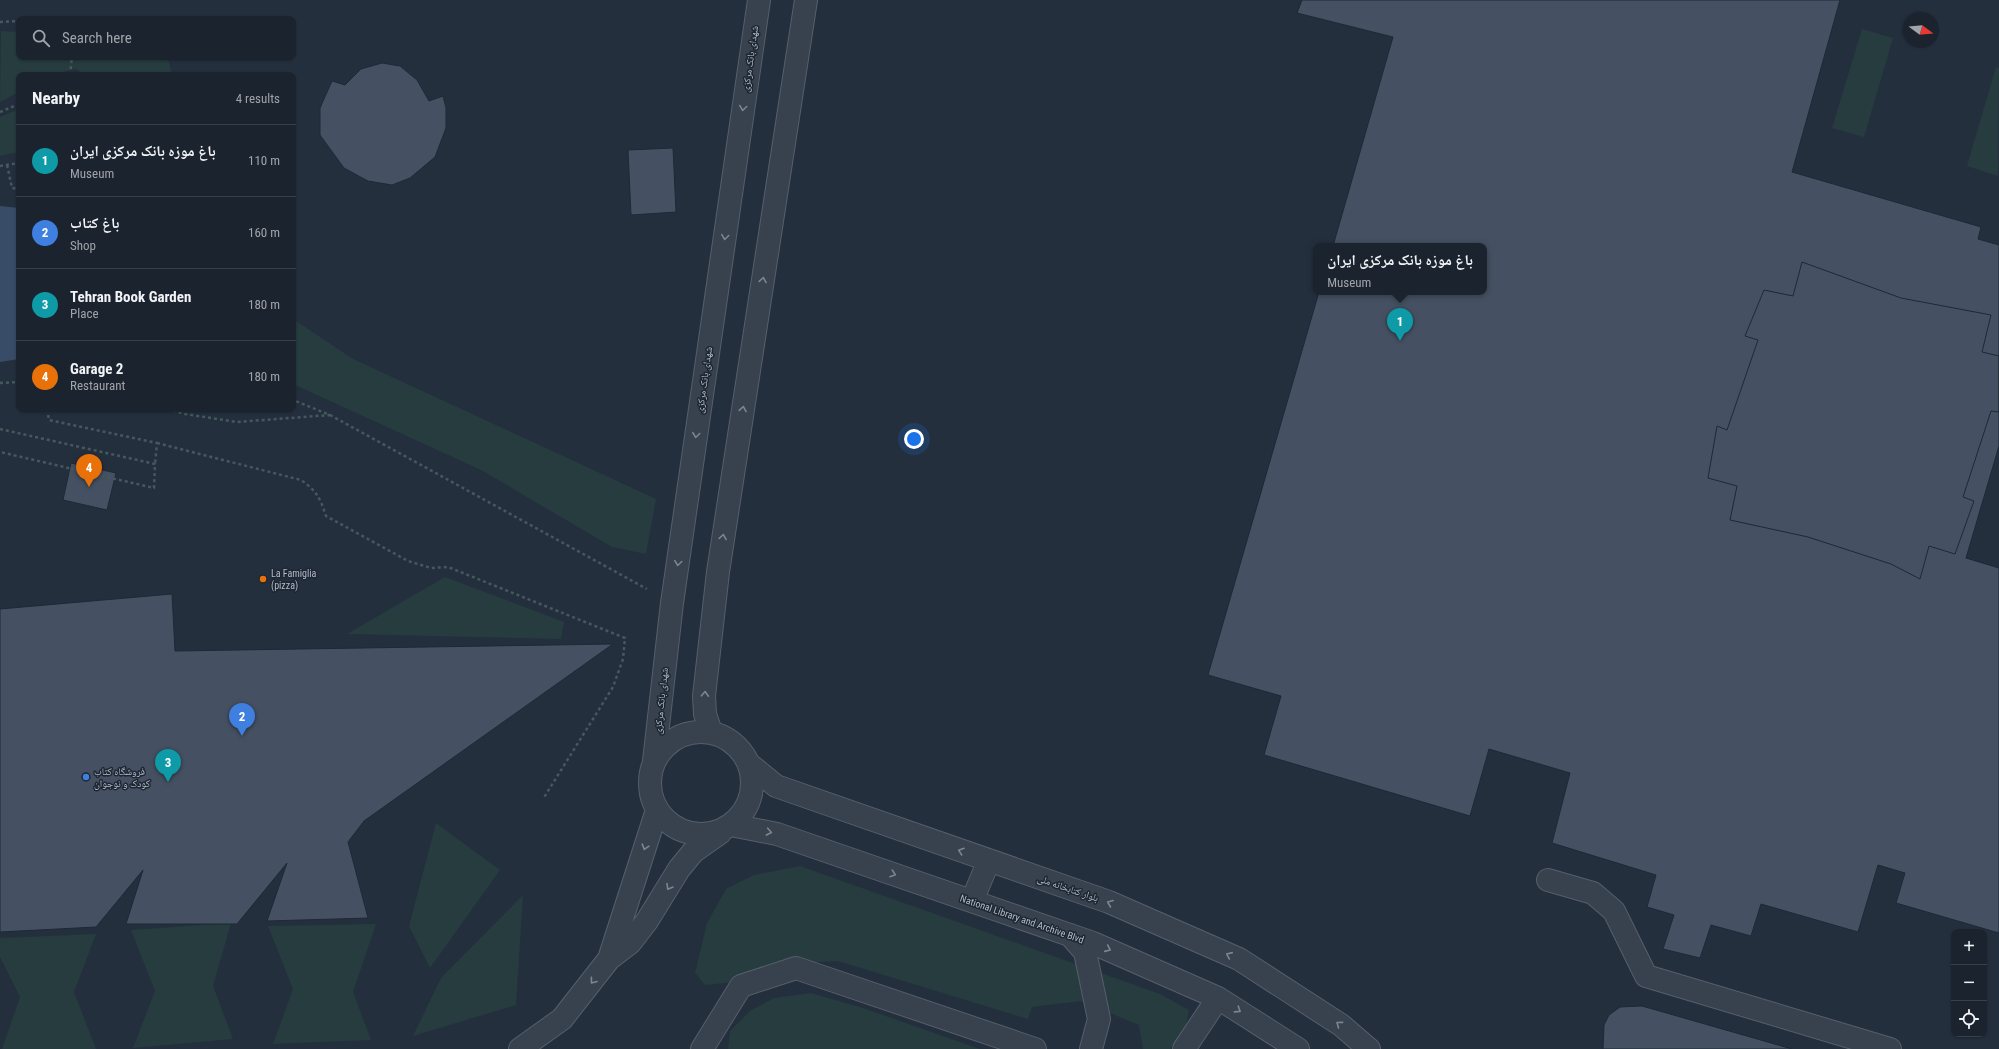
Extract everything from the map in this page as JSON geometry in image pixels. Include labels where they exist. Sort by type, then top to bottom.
[{"type":"lane","name":"شهدای بانک مرکزی","points":[[654,761],[672,603],[759,0]]},
{"type":"lane","points":[[711,732],[705,714],[704,696],[718,572],[806,0]]},
{"type":"lane","points":[[520,1049],[562,1019],[609,959],[630,943],[647,921],[679,869],[693,852],[728,827],[743,813],[751,797],[753,781],[749,764],[740,749],[727,738],[711,732],[694,732],[678,736],[664,746],[654,761],[650,777],[650,794],[657,810],[667,822],[679,830],[694,835],[709,834],[728,827]]},
{"type":"lane","name":"بلوار کتابخانه ملی","points":[[749,764],[776,786],[1109,902],[1239,959],[1341,1025],[1369,1049]]},
{"type":"lane","points":[[609,959],[657,810]]},
{"type":"lane","name":"National Library and Archive Blvd","points":[[728,827],[776,834],[1070,935],[1218,998],[1298,1049]]},
{"type":"lane","points":[[972,901],[988,860]]},
{"type":"lane","points":[[1548,880],[1593,893],[1614,911],[1646,976],[1890,1049]]},
{"type":"lane","points":[[1070,935],[1085,952],[1099,1019],[1091,1049]]},
{"type":"lane","points":[[702,1049],[741,986],[796,968],[1034,1049]]},
{"type":"lane","points":[[1184,1049],[1218,998]]},
{"type":"path","points":[[0,22],[16,21]]},
{"type":"path","points":[[70,72],[72,60]]},
{"type":"path","points":[[0,112],[16,105]]},
{"type":"path","points":[[0,166],[16,164]]},
{"type":"path","points":[[8,165],[12,188],[16,189]]},
{"type":"path","points":[[0,383],[16,382]]},
{"type":"path","points":[[296,401],[330,415],[672,603]]},
{"type":"path","points":[[48,412],[49,420],[158,443],[300,480],[311,487],[320,498],[326,516],[408,561],[431,568],[448,567],[625,638],[622,659],[613,687],[543,799]]},
{"type":"path","points":[[188,412],[237,422],[330,415]]},
{"type":"path","points":[[0,429],[155,464]]},
{"type":"path","points":[[0,452],[154,488],[158,443]]},
{"type":"green space","points":[[1862,29],[1893,38],[1864,137],[1832,128]]},
{"type":"green space","points":[[1,31],[16,32],[16,60],[166,60],[169,61],[171,72],[81,72],[76,69],[63,72],[16,72],[16,94],[0,102]]},
{"type":"green space","points":[[1996,67],[1999,68],[1998,176],[1967,166]]},
{"type":"green space","points":[[16,110],[16,153],[0,156],[0,117]]},
{"type":"green space","points":[[296,321],[353,359],[656,499],[646,554],[612,547],[481,470],[296,385]]},
{"type":"green space","points":[[445,577],[564,622],[561,639],[347,634]]},
{"type":"green space","points":[[436,823],[500,870],[430,968],[409,926]]},
{"type":"green space","points":[[800,866],[1160,994],[1189,1010],[1185,1031],[1170,1049],[1143,1049],[1139,1025],[1081,1001],[1032,1007],[1028,1019],[838,961],[803,963],[734,982],[705,985],[695,973],[707,923],[726,889],[754,875]]},
{"type":"green space","points":[[523,895],[516,1005],[413,1036],[441,978]]},
{"type":"green space","points":[[231,923],[213,986],[233,1039],[133,1048],[155,991],[131,930]]},
{"type":"green space","points":[[376,924],[353,992],[371,1040],[273,1044],[293,989],[268,926]]},
{"type":"green space","points":[[96,934],[74,992],[96,1049],[2,1049],[20,997],[0,957],[0,938]]},
{"type":"green space","points":[[811,993],[863,1008],[980,1049],[728,1049],[730,1031],[750,1011],[774,998]]},
{"type":"water","points":[[0,206],[16,208],[16,359],[0,362]]},
{"type":"building","points":[[1302,0],[1840,0],[1792,172],[1981,227],[1978,239],[1999,245],[1999,446],[1966,558],[1999,568],[1999,933],[1896,903],[1905,873],[1878,865],[1858,932],[1761,904],[1751,936],[1711,925],[1700,958],[1663,949],[1674,915],[1647,907],[1656,875],[1552,843],[1570,773],[1489,749],[1470,816],[1264,755],[1281,696],[1208,675],[1318,295],[1487,295],[1487,243],[1334,243],[1393,37],[1297,13]]},
{"type":"building","points":[[382,63],[400,66],[417,80],[429,101],[443,96],[446,108],[446,128],[435,157],[410,178],[392,185],[368,181],[344,168],[320,135],[320,108],[332,81],[345,85],[361,69]]},
{"type":"building","points":[[673,148],[676,212],[631,215],[628,150]]},
{"type":"building","points":[[1802,262],[1901,298],[1991,315],[1982,352],[1999,356],[1999,412],[1991,411],[1963,497],[1974,501],[1955,554],[1929,546],[1920,579],[1891,564],[1808,537],[1730,520],[1737,486],[1708,478],[1717,426],[1727,430],[1758,340],[1745,336],[1764,290],[1793,296]]},
{"type":"building","points":[[71,463],[116,473],[107,510],[63,500]]},
{"type":"building","points":[[172,594],[175,651],[613,644],[364,821],[348,842],[368,918],[267,921],[287,863],[237,924],[126,924],[143,870],[96,927],[0,932],[0,609]]},
{"type":"building","points":[[1642,1006],[1792,1049],[1603,1049],[1604,1025],[1609,1015],[1620,1007]]},
{"type":"place","name":"باغ موزه بانک مرکزی ایران","points":[[1400,341]]},
{"type":"place","name":"Garage 2","points":[[89,487]]},
{"type":"place","name":"La Famiglia (pizza)","points":[[263,579]]},
{"type":"place","name":"باغ کتاب","points":[[242,736]]},
{"type":"place","name":"فروشگاه کتاب کودک و نوجوان","points":[[86,777]]},
{"type":"place","name":"Tehran Book Garden","points":[[168,782]]}]
